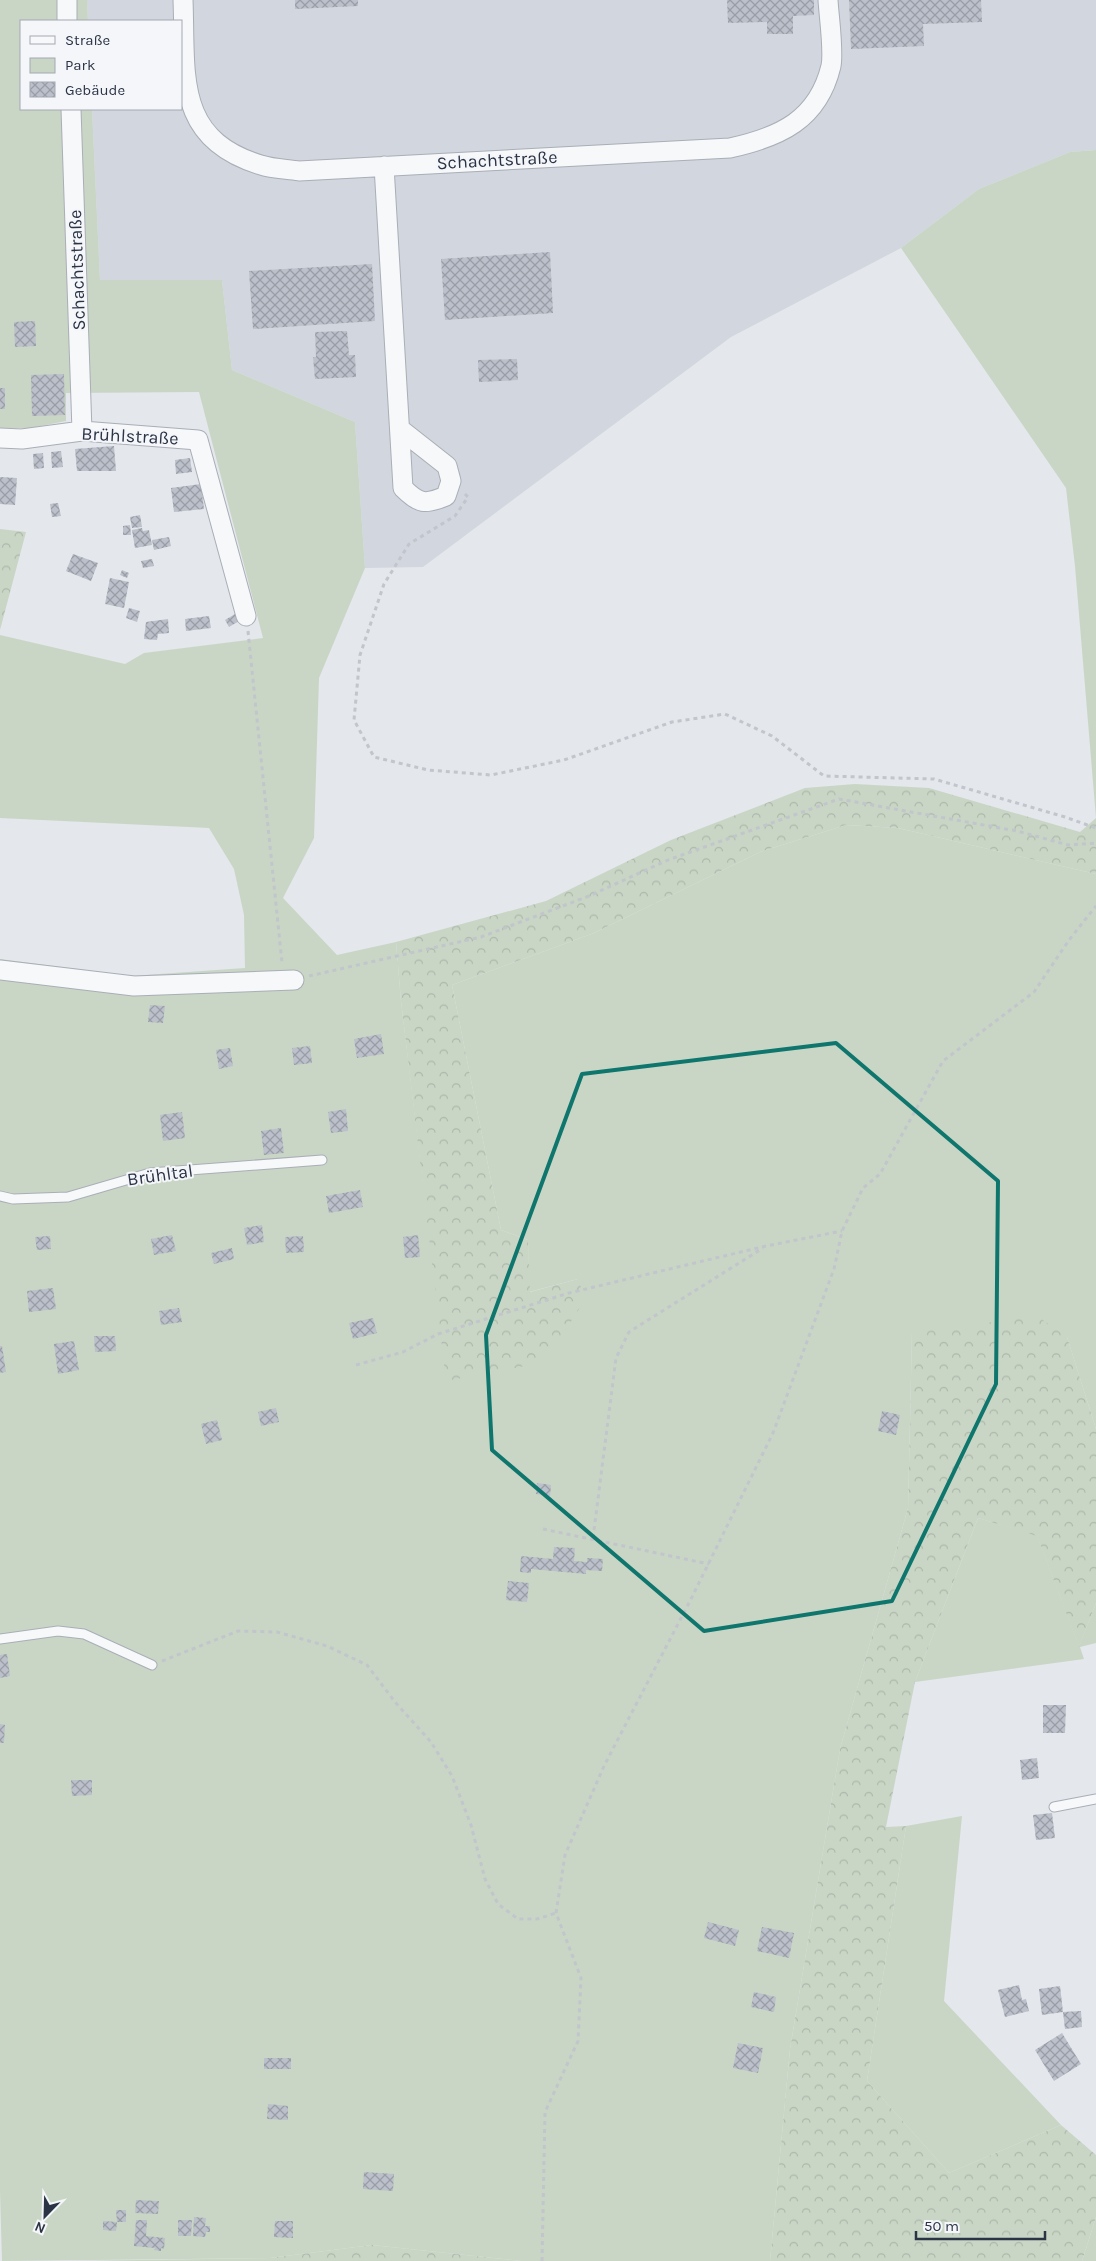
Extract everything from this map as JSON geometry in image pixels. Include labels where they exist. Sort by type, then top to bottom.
[{"type":"street","points":[[67,0],[67,20]]},
{"type":"street","name":"Schachtstraße","points":[[184,0],[186,82],[191,108],[207,135],[233,154],[262,166],[299,171],[730,148],[760,142],[782,132],[804,117],[820,94],[831,64],[828,0]]},
{"type":"street","name":"Schachtstraße","points":[[71,110],[82,432]]},
{"type":"street","points":[[384,166],[403,488],[415,500],[431,502],[446,496],[451,481],[447,466],[400,429]]},
{"type":"street","name":"Brühlstraße","points":[[0,438],[22,439],[82,432],[198,440],[246,616]]},
{"type":"street","points":[[0,970],[134,986],[289,980]]},
{"type":"lane","name":"Brühltal","points":[[0,1196],[13,1199],[68,1197],[150,1173],[322,1160]]},
{"type":"lane","points":[[0,1639],[58,1631],[84,1634],[152,1665]]},
{"type":"lane","points":[[1054,1807],[1096,1799]]},
{"type":"path","points":[[451,481],[468,497],[455,516],[409,544],[384,584],[360,655],[354,720],[374,757],[428,770],[491,775],[564,760],[672,722],[725,714],[772,736],[824,776],[934,779],[1065,817],[1096,828]]},
{"type":"path","points":[[246,616],[289,980],[480,937],[589,896],[668,860],[839,799],[1017,831],[1068,845],[1096,843]]},
{"type":"path","points":[[542,2261],[545,2112],[578,2041],[580,1978],[556,1913],[565,1855],[604,1766],[773,1433],[834,1269],[842,1231],[863,1188],[880,1174],[943,1061],[1034,992],[1069,940],[1096,906]]},
{"type":"path","points":[[356,1365],[403,1352],[438,1334],[569,1293],[766,1246],[842,1231]]},
{"type":"path","points":[[593,1538],[616,1358],[629,1332],[766,1246]]},
{"type":"path","points":[[544,1529],[708,1564]]},
{"type":"path","points":[[152,1665],[238,1632],[277,1632],[327,1646],[367,1665],[395,1702],[431,1742],[452,1776],[471,1825],[485,1880],[498,1904],[518,1919],[538,1919],[556,1913]]},
{"type":"highlighted area","points":[[836,1043],[998,1181],[996,1384],[892,1601],[704,1631],[492,1450],[486,1335],[582,1074]]},
{"type":"shaded area","points":[[87,0],[1096,0],[1096,150],[1070,152],[979,189],[901,248],[731,337],[423,567],[365,568],[355,422],[232,370],[222,280],[100,280],[92,110],[182,110],[182,20],[88,20]]},
{"type":"green space","points":[[0,0],[87,0],[88,20],[20,20],[20,110],[92,110],[100,280],[222,280],[232,370],[355,422],[365,568],[319,678],[314,838],[283,898],[337,955],[396,942],[401,1001],[447,1380],[578,1279],[529,1292],[528,1240],[501,1230],[452,985],[594,933],[760,852],[846,825],[898,828],[1096,874],[1096,1429],[1067,1337],[912,1333],[908,1508],[840,1749],[790,2049],[770,2261],[521,2261],[372,2245],[270,2258],[2,2261],[0,2191],[0,959],[131,976],[245,968],[244,915],[234,869],[209,828],[0,818],[0,635],[125,664],[144,653],[263,638],[199,392],[66,393],[66,421],[31,428],[0,428]]},
{"type":"green space","points":[[1096,150],[1096,818],[1075,566],[1066,488],[901,248],[979,189],[1070,152]]},
{"type":"green space","points":[[0,529],[26,532],[0,630]]},
{"type":"green space","points":[[855,784],[929,788],[1080,832],[1096,818],[1096,874],[898,828],[846,825],[760,852],[594,933],[452,985],[501,1230],[528,1240],[530,1292],[578,1279],[585,1299],[546,1362],[446,1381],[401,1001],[396,942],[546,901],[671,840],[805,788]]},
{"type":"green space","points":[[1037,1316],[1067,1337],[1096,1429],[1096,1603],[1079,1647],[1037,1536],[978,1518],[915,1682],[886,1827],[906,1826],[867,2081],[949,2173],[1061,2125],[1096,2155],[1096,2217],[1082,2261],[770,2261],[790,2049],[840,1749],[908,1508],[912,1333]]},
{"type":"green space","points":[[978,1518],[1037,1535],[1079,1646],[1096,1603],[1096,1643],[1080,1647],[1084,1659],[915,1682]]},
{"type":"green space","points":[[962,1816],[944,2001],[1061,2125],[949,2173],[867,2081],[906,1826]]},
{"type":"green space","points":[[1096,2217],[1096,2261],[1082,2261]]},
{"type":"green space","points":[[372,2245],[521,2261],[70,2261],[270,2258]]},
{"type":"building","points":[[295,0],[358,0],[358,6],[295,9]]},
{"type":"building","points":[[727,0],[814,0],[814,15],[793,16],[793,34],[767,34],[767,22],[728,23]]},
{"type":"building","points":[[849,0],[981,0],[982,22],[923,24],[924,46],[851,49]]},
{"type":"building","points":[[550,252],[553,313],[445,320],[441,259]]},
{"type":"building","points":[[372,264],[375,321],[253,329],[249,271]]},
{"type":"building","points":[[35,321],[36,346],[15,347],[14,322]]},
{"type":"building","points":[[347,331],[349,355],[355,355],[356,377],[315,379],[313,357],[316,357],[315,332]]},
{"type":"building","points":[[517,359],[518,380],[479,382],[478,360]]},
{"type":"building","points":[[64,374],[65,415],[32,416],[31,375]]},
{"type":"building","points":[[0,388],[5,388],[5,409],[0,409]]},
{"type":"building","points":[[114,446],[116,471],[77,471],[75,449]]},
{"type":"building","points":[[61,451],[63,467],[52,468],[51,452]]},
{"type":"building","points":[[43,453],[44,468],[34,469],[33,454]]},
{"type":"building","points":[[190,458],[192,472],[176,474],[175,460]]},
{"type":"building","points":[[0,477],[17,478],[15,505],[0,504]]},
{"type":"building","points":[[201,484],[204,509],[174,512],[171,488]]},
{"type":"building","points":[[58,503],[61,516],[52,517],[50,504]]},
{"type":"building","points":[[140,515],[142,527],[132,528],[130,517]]},
{"type":"building","points":[[130,525],[131,535],[123,535],[123,526]]},
{"type":"building","points":[[142,528],[143,531],[149,530],[152,545],[135,548],[132,530]]},
{"type":"building","points":[[169,537],[171,546],[154,550],[152,540]]},
{"type":"building","points":[[73,554],[98,563],[91,581],[66,571]]},
{"type":"building","points":[[152,559],[154,566],[143,568],[141,561]]},
{"type":"building","points":[[122,570],[129,573],[127,578],[120,575]]},
{"type":"building","points":[[110,578],[129,582],[124,608],[105,604]]},
{"type":"building","points":[[129,608],[140,611],[137,622],[126,618]]},
{"type":"building","points":[[235,614],[239,621],[229,627],[225,620]]},
{"type":"building","points":[[209,616],[211,628],[186,631],[185,619]]},
{"type":"building","points":[[168,619],[169,633],[158,634],[157,640],[144,639],[146,622]]},
{"type":"building","points":[[150,1005],[165,1006],[163,1023],[148,1022]]},
{"type":"building","points":[[381,1034],[384,1054],[357,1058],[354,1039]]},
{"type":"building","points":[[310,1046],[312,1063],[294,1065],[292,1048]]},
{"type":"building","points":[[230,1048],[233,1066],[219,1069],[216,1050]]},
{"type":"building","points":[[346,1109],[348,1131],[331,1133],[328,1112]]},
{"type":"building","points":[[182,1112],[185,1138],[163,1141],[160,1115]]},
{"type":"building","points":[[281,1128],[284,1153],[264,1155],[261,1131]]},
{"type":"building","points":[[360,1190],[363,1207],[329,1213],[326,1196]]},
{"type":"building","points":[[262,1225],[264,1242],[247,1245],[244,1228]]},
{"type":"building","points":[[172,1235],[176,1251],[154,1255],[151,1239]]},
{"type":"building","points":[[418,1235],[420,1257],[405,1258],[403,1237]]},
{"type":"building","points":[[50,1236],[51,1249],[37,1250],[35,1237]]},
{"type":"building","points":[[303,1236],[304,1252],[286,1253],[285,1237]]},
{"type":"building","points":[[232,1248],[234,1259],[214,1264],[211,1253]]},
{"type":"building","points":[[53,1288],[56,1309],[29,1312],[27,1291]]},
{"type":"building","points":[[179,1308],[182,1322],[161,1325],[159,1311]]},
{"type":"building","points":[[373,1318],[377,1333],[353,1339],[349,1323]]},
{"type":"building","points":[[94,1336],[115,1336],[116,1351],[95,1352]]},
{"type":"building","points":[[74,1341],[79,1370],[58,1374],[54,1344]]},
{"type":"building","points":[[0,1346],[2,1346],[6,1372],[0,1373]]},
{"type":"building","points":[[276,1408],[279,1422],[261,1426],[258,1412]]},
{"type":"building","points":[[882,1411],[900,1415],[896,1435],[878,1431]]},
{"type":"building","points":[[217,1420],[222,1440],[206,1444],[201,1424]]},
{"type":"building","points":[[537,1483],[551,1485],[550,1496],[536,1494]]},
{"type":"building","points":[[554,1547],[575,1548],[574,1561],[587,1562],[587,1558],[603,1559],[602,1571],[586,1570],[586,1574],[531,1569],[531,1573],[520,1572],[521,1556],[553,1559]]},
{"type":"building","points":[[508,1581],[529,1583],[527,1602],[506,1600]]},
{"type":"building","points":[[7,1654],[10,1676],[0,1678],[0,1655]]},
{"type":"building","points":[[1043,1705],[1066,1705],[1065,1733],[1043,1733]]},
{"type":"building","points":[[0,1724],[5,1725],[4,1743],[0,1743]]},
{"type":"building","points":[[1037,1758],[1039,1778],[1022,1780],[1020,1760]]},
{"type":"building","points":[[71,1780],[92,1780],[92,1795],[72,1796]]},
{"type":"building","points":[[1052,1813],[1055,1838],[1036,1840],[1033,1815]]},
{"type":"building","points":[[708,1922],[739,1930],[735,1946],[704,1938]]},
{"type":"building","points":[[762,1927],[794,1933],[789,1958],[757,1951]]},
{"type":"building","points":[[1019,1985],[1022,2000],[1026,1999],[1029,2011],[1005,2017],[998,1990]]},
{"type":"building","points":[[1060,1986],[1063,2012],[1042,2015],[1039,1989]]},
{"type":"building","points":[[754,1992],[776,1997],[774,2012],[751,2007]]},
{"type":"building","points":[[1081,2011],[1082,2027],[1065,2029],[1063,2012]]},
{"type":"building","points":[[1062,2033],[1081,2064],[1054,2081],[1035,2050]]},
{"type":"building","points":[[738,2043],[763,2048],[758,2073],[733,2068]]},
{"type":"building","points":[[264,2058],[291,2058],[291,2069],[264,2069]]},
{"type":"building","points":[[268,2104],[288,2106],[288,2120],[267,2119]]},
{"type":"building","points":[[364,2172],[394,2174],[393,2191],[363,2189]]},
{"type":"building","points":[[136,2200],[159,2201],[158,2214],[135,2213]]},
{"type":"building","points":[[116,2210],[126,2210],[126,2222],[117,2222]]},
{"type":"building","points":[[194,2217],[206,2218],[205,2226],[210,2226],[210,2232],[206,2232],[205,2237],[193,2236]]},
{"type":"building","points":[[136,2220],[147,2220],[146,2236],[165,2238],[164,2249],[161,2248],[161,2251],[154,2250],[155,2248],[134,2246]]},
{"type":"building","points":[[178,2220],[192,2220],[191,2236],[178,2236]]},
{"type":"building","points":[[103,2221],[117,2222],[116,2231],[103,2230]]},
{"type":"building","points":[[275,2221],[293,2221],[293,2238],[274,2237]]}]
